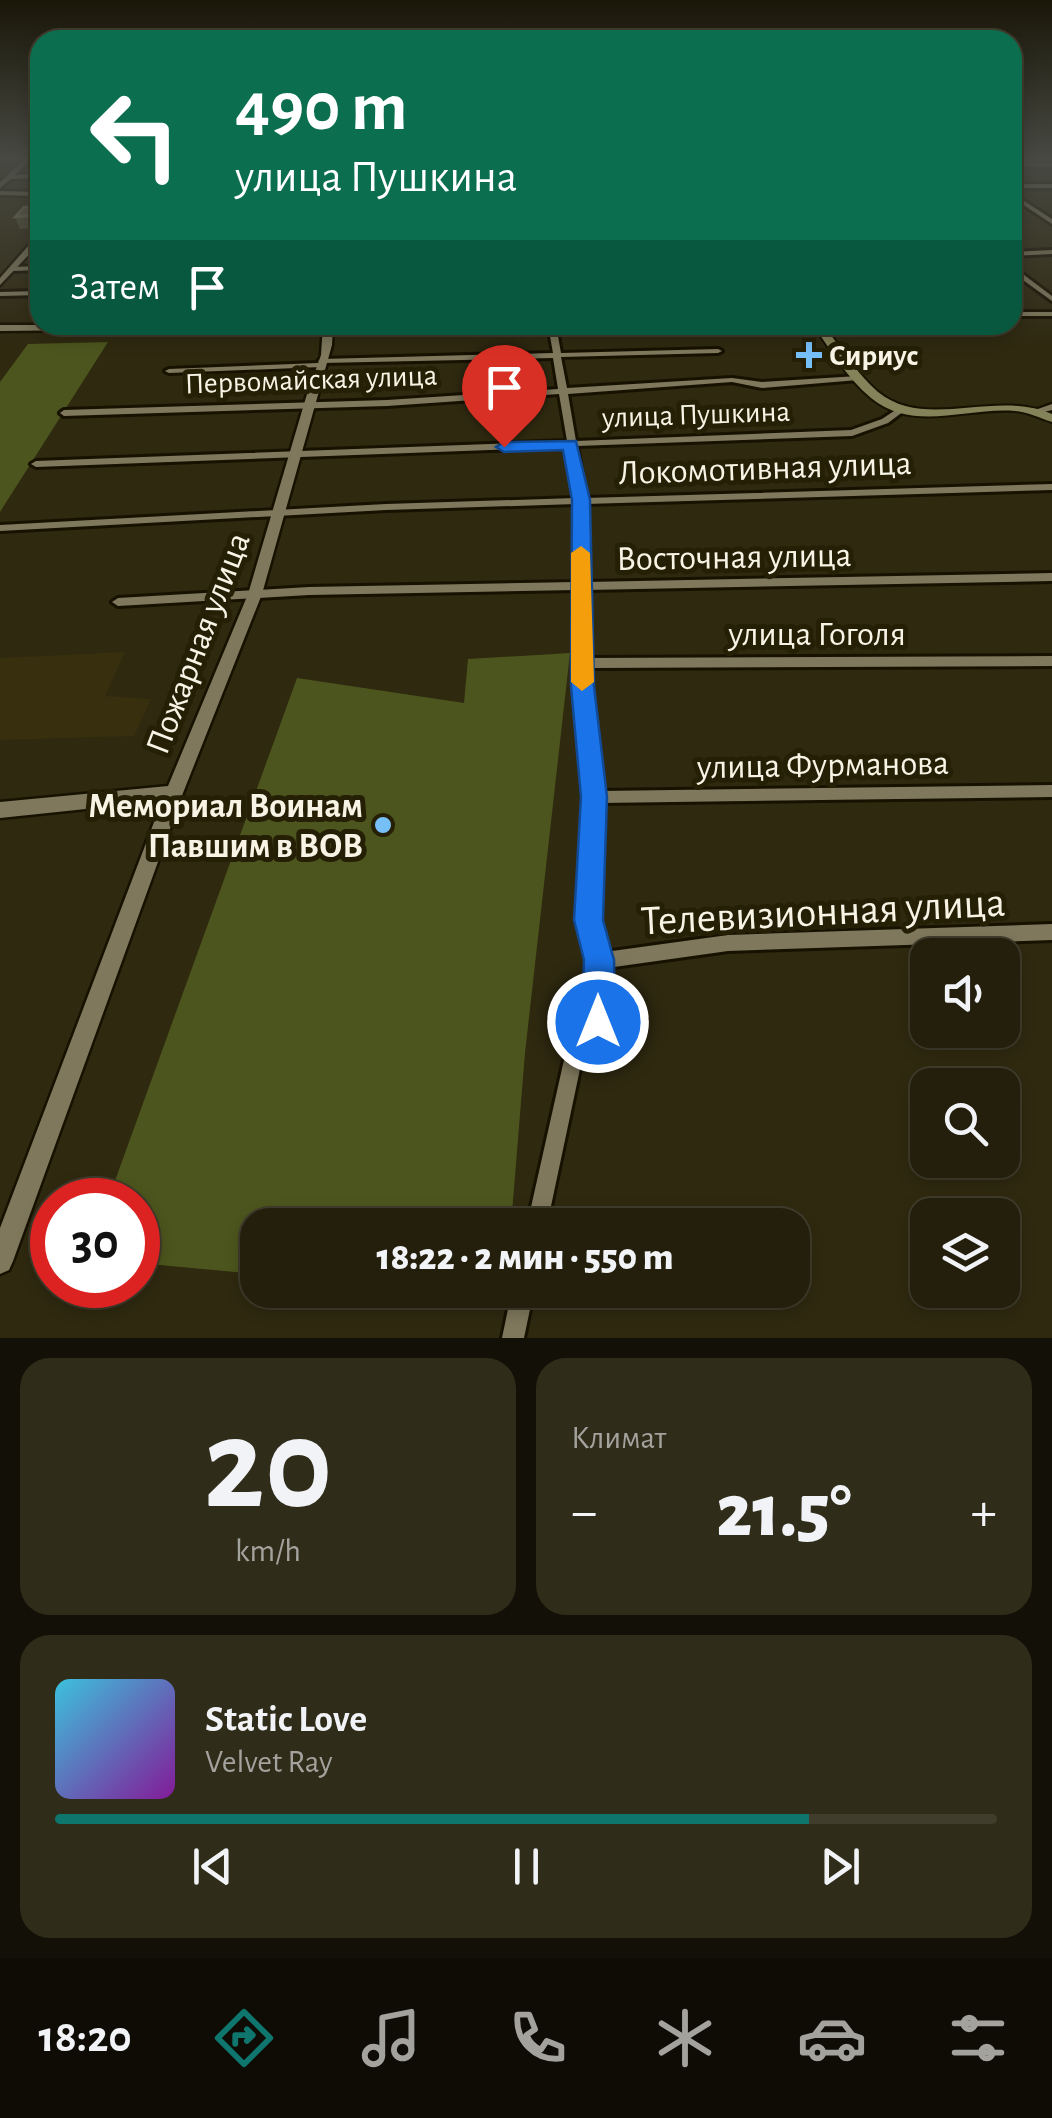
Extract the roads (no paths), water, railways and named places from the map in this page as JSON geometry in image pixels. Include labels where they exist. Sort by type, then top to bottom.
[{"type":"main road","points":[[826,335],[878,399],[900,410]]},
{"type":"main road","name":"улица Пушкина","points":[[900,410],[1048,412]]},
{"type":"street","points":[[0,283],[7,270],[30,250]]},
{"type":"street","points":[[1022,254],[1052,252]]},
{"type":"street","points":[[1022,276],[1049,297]]},
{"type":"street","points":[[1022,283],[1049,297]]},
{"type":"street","points":[[0,294],[30,293]]},
{"type":"street","points":[[1022,314],[1052,314]]},
{"type":"street","points":[[0,328],[30,327]]},
{"type":"street","name":"Пожарная улица","points":[[0,1261],[174,793],[255,594],[320,363],[327,354],[328,335]]},
{"type":"street","points":[[542,1208],[575,1050],[598,1022],[599,960],[589,920],[594,797],[582,663],[581,500],[554,335]]},
{"type":"street","points":[[169,371],[718,351]]},
{"type":"street","name":"Первомайская улица","points":[[64,413],[563,392],[732,380],[762,385],[858,378]]},
{"type":"street","name":"улица Пушкина","points":[[36,464],[852,433],[885,421],[900,410]]},
{"type":"street","name":"Локомотивная улица","points":[[0,528],[581,500],[1052,487]]},
{"type":"street","name":"Восточная улица","points":[[118,602],[255,594],[1052,577]]},
{"type":"street","name":"улица Гоголя","points":[[582,663],[1052,660]]},
{"type":"street","name":"улица Фурманова","points":[[594,797],[1052,790]]},
{"type":"street","points":[[0,810],[174,793]]},
{"type":"street","name":"Телевизионная улица","points":[[599,960],[728,943],[1052,932]]},
{"type":"street","points":[[513,1338],[519,1308]]},
{"type":"place","name":"Сириус","points":[[809,355]]},
{"type":"place","name":"Мемориал Воинам Павшим в ВОВ","points":[[383,825]]}]
